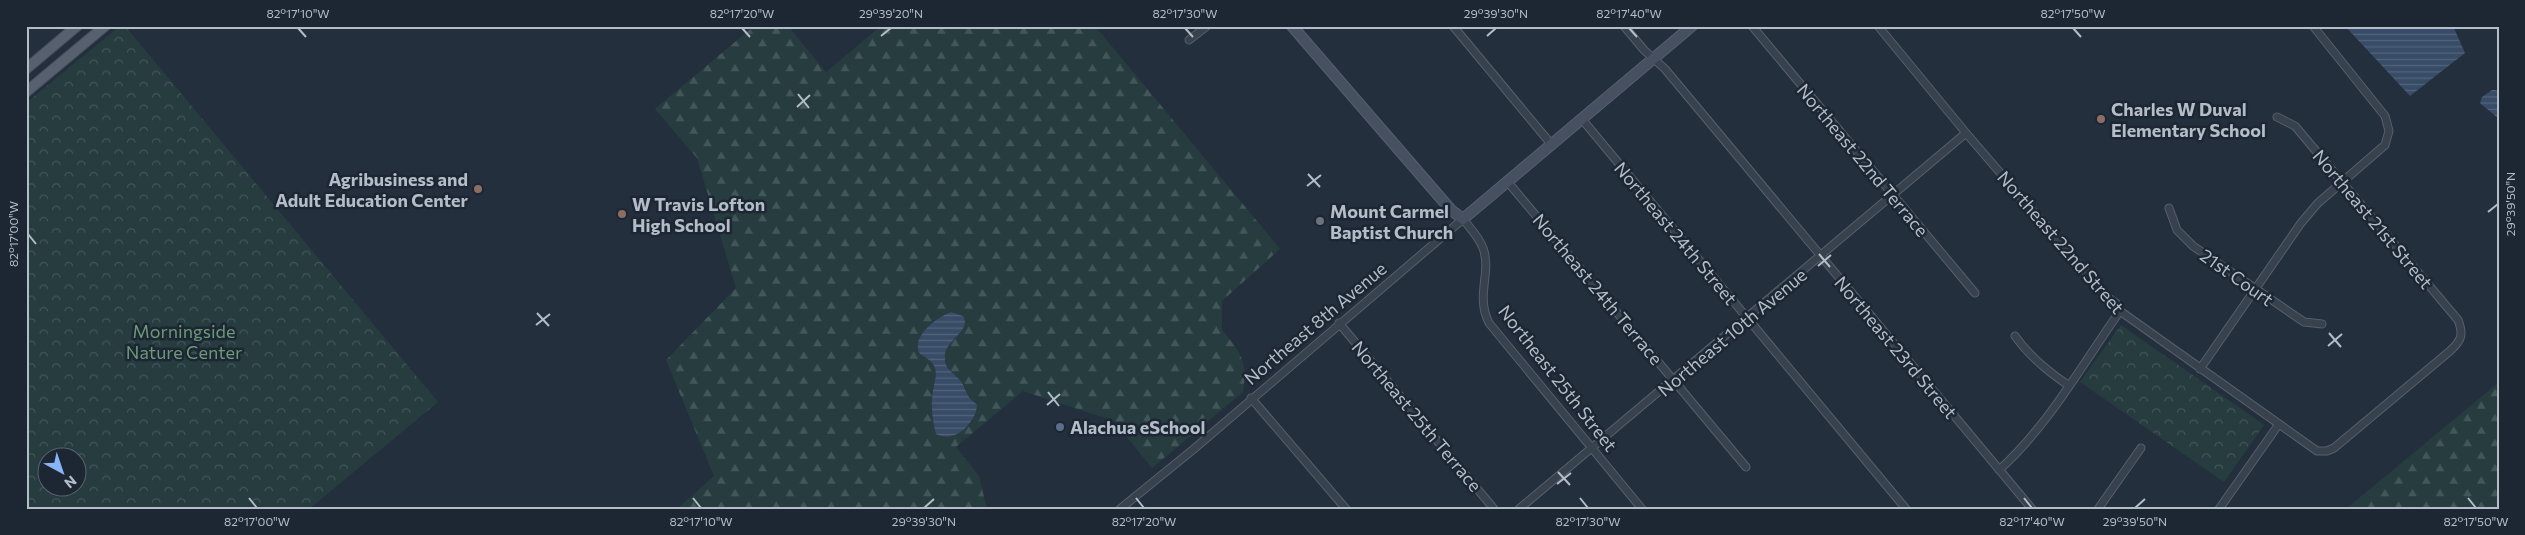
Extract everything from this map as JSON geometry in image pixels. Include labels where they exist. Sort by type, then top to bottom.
[{"type":"main road","points":[[26,68],[77,26]]},
{"type":"main road","points":[[26,92],[105,26]]},
{"type":"street","points":[[1189,40],[1206,26]]},
{"type":"street","name":"Northeast 25th Street","points":[[1292,26],[1450,210],[1463,219],[1484,249],[1482,300],[1484,312],[1489,323],[1642,509]]},
{"type":"street","points":[[1453,26],[1551,144]]},
{"type":"street","name":"Northeast 23rd Street","points":[[1624,26],[1665,69],[2032,509]]},
{"type":"street","name":"Northeast 8th Avenue","points":[[1120,509],[1188,454],[1339,323],[1692,26]]},
{"type":"street","name":"Northeast 22nd Terrace","points":[[1752,26],[1975,293]]},
{"type":"street","name":"Northeast 22nd Street","points":[[1878,26],[1966,133],[2107,297],[2116,302],[2120,311],[2279,424],[2318,450],[2327,451]]},
{"type":"street","points":[[2200,369],[2301,222],[2385,145],[2389,131],[2384,116],[2313,26]]},
{"type":"street","name":"Northeast 21st Street","points":[[2277,117],[2295,126],[2458,320],[2462,330],[2461,341],[2450,352],[2334,448],[2327,451]]},
{"type":"street","name":"Northeast 24th Street","points":[[1582,118],[1906,509]]},
{"type":"street","name":"Northeast 10th Avenue","points":[[1518,509],[1675,380],[1966,133]]},
{"type":"street","name":"Northeast 24th Terrace","points":[[1507,181],[1746,467]]},
{"type":"street","name":"21st Court","points":[[2169,208],[2176,230],[2193,246],[2304,322],[2322,324]]},
{"type":"street","points":[[1999,470],[2022,449],[2120,311]]},
{"type":"street","name":"Northeast 25th Terrace","points":[[1339,323],[1494,509]]},
{"type":"street","points":[[2015,336],[2040,366],[2068,385]]},
{"type":"street","points":[[1251,398],[1346,509]]},
{"type":"street","points":[[2219,509],[2279,424]]},
{"type":"street","points":[[2098,509],[2141,448]]},
{"type":"green space","name":"Morningside Nature Center","points":[[120,26],[125,26],[438,402],[309,509],[26,509],[26,103]]},
{"type":"green space","points":[[754,26],[788,26],[826,72],[881,26],[1095,26],[1280,249],[1222,301],[1222,330],[1234,345],[1244,365],[1243,392],[1152,468],[1114,421],[1023,391],[956,447],[979,476],[987,509],[677,509],[714,476],[666,360],[736,288],[697,158],[655,109]],"holes":[[[951,312],[963,316],[965,322],[963,328],[948,347],[944,354],[944,361],[948,370],[960,380],[975,402],[972,423],[952,435],[943,436],[938,435],[934,426],[932,412],[935,367],[927,358],[920,354],[920,340],[927,328],[938,318]]]},
{"type":"green space","points":[[2121,325],[2264,425],[2224,482],[2080,382]]},
{"type":"green space","points":[[2499,382],[2499,509],[2346,509]]},
{"type":"water","points":[[2345,26],[2453,26],[2465,53],[2410,96]]},
{"type":"water","points":[[2492,90],[2496,90],[2499,93],[2499,119],[2480,103],[2482,97]]},
{"type":"water","points":[[951,312],[963,316],[965,321],[962,330],[947,349],[945,363],[948,369],[961,381],[969,397],[977,405],[976,412],[969,425],[957,434],[943,436],[936,434],[932,416],[935,368],[932,363],[920,354],[918,348],[919,341],[926,328]]},
{"type":"place","name":"Charles W Duval Elementary School","points":[[2101,119]]},
{"type":"place","name":"Agribusiness and Adult Education Center","points":[[478,189]]},
{"type":"place","name":"W Travis Lofton High School","points":[[622,214]]},
{"type":"place","name":"Mount Carmel Baptist Church","points":[[1320,221]]},
{"type":"place","name":"Alachua eSchool","points":[[1060,427]]}]
